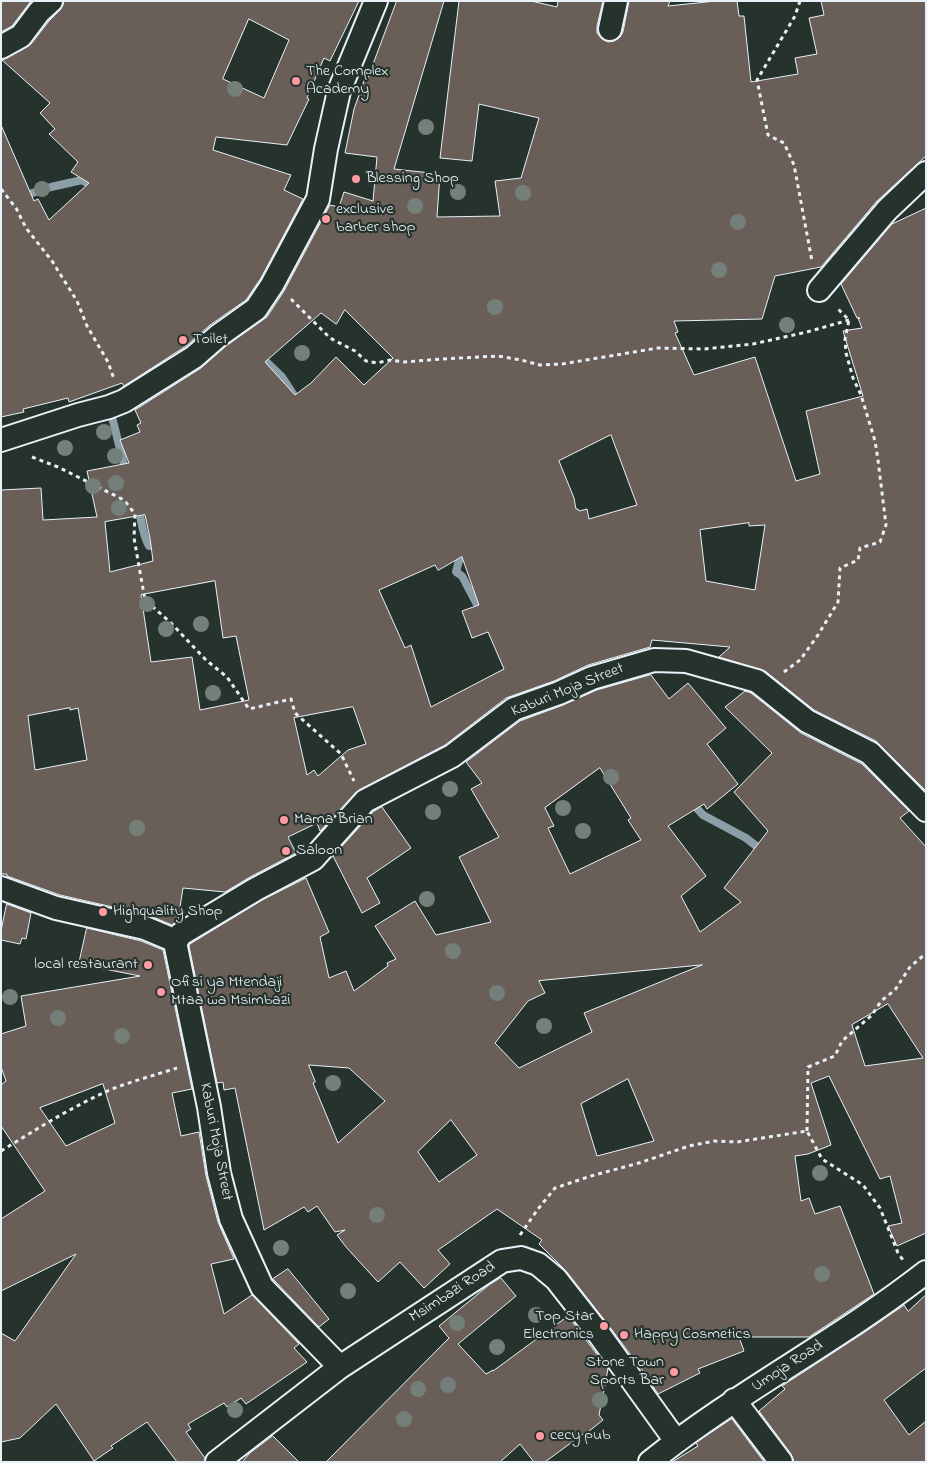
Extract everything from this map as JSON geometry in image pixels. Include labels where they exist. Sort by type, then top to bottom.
[{"type":"street","points":[[1,47],[21,36],[39,12],[51,1]]},
{"type":"street","points":[[1,440],[124,401],[194,357],[218,336],[256,309],[272,285],[318,199],[326,149],[339,91],[376,1]]},
{"type":"street","points":[[610,29],[616,1]]},
{"type":"street","points":[[819,290],[887,210],[926,173]]},
{"type":"street","name":"Kaburi Moja Street","points":[[340,1367],[262,1287],[231,1219],[219,1173],[209,1107],[176,947],[176,941],[181,934],[239,899],[313,859],[365,801],[452,756],[514,709],[606,674],[654,660],[686,661],[757,681],[807,721],[870,753],[926,810]]},
{"type":"street","points":[[1,888],[56,908],[145,928],[176,941]]},
{"type":"street","points":[[521,1258],[538,1264],[556,1279],[596,1330],[676,1441]]},
{"type":"street","name":"Msimbazi Road","points":[[216,1462],[340,1367],[502,1261],[521,1258]]},
{"type":"street","name":"Umoja Road","points":[[650,1462],[734,1400],[829,1340],[922,1275]]},
{"type":"street","points":[[734,1400],[781,1462]]},
{"type":"path","points":[[800,1],[795,16],[757,80],[768,135],[784,143],[794,166],[819,290],[849,320]]},
{"type":"path","points":[[1,189],[16,208],[26,228],[52,261],[77,301],[87,326],[108,362],[124,401]]},
{"type":"path","points":[[272,285],[294,301],[308,318],[330,338],[355,351],[366,361],[377,363],[390,360],[404,362],[498,356],[540,366],[562,364],[658,348],[704,349],[754,344],[849,320]]},
{"type":"path","points":[[757,681],[780,674],[800,660],[838,602],[840,568],[858,560],[860,548],[880,542],[886,525],[875,442],[861,394],[853,378],[846,353],[845,339],[849,320]]},
{"type":"path","points":[[26,454],[58,467],[124,500],[136,514],[134,538],[145,600],[170,622],[206,660],[227,677],[249,709],[291,699],[295,713],[341,754],[350,775],[365,801]]},
{"type":"path","points":[[922,1275],[898,1253],[880,1208],[863,1185],[822,1159],[807,1131],[808,1067],[835,1056],[842,1041],[872,1015],[881,1001],[896,990],[910,967],[924,955],[926,956]]},
{"type":"path","points":[[1,1151],[80,1104],[111,1090],[142,1078],[200,1062]]},
{"type":"path","points":[[521,1258],[520,1235],[555,1188],[689,1146],[714,1141],[737,1142],[807,1131]]},
{"type":"building","points":[[1,1],[31,1],[12,26],[1,32]]},
{"type":"building","points":[[64,1],[359,1],[330,61],[324,58],[307,98],[309,99],[287,145],[216,137],[213,150],[291,175],[284,190],[303,199],[261,278],[246,300],[210,325],[186,346],[124,386],[122,383],[69,402],[68,398],[23,409],[24,412],[1,417],[1,125],[34,201],[38,199],[49,220],[89,183],[71,172],[78,162],[49,134],[55,129],[40,113],[50,103],[2,60],[31,44],[63,5]],"holes":[[[249,19],[289,40],[264,98],[223,79]]]},
{"type":"building","points":[[397,1],[444,1],[394,169],[440,174],[437,217],[500,216],[495,181],[521,178],[539,118],[479,104],[472,161],[440,158],[459,1],[531,1],[557,7],[558,1],[603,1],[597,33],[608,42],[620,37],[623,32],[629,1],[670,1],[668,6],[716,1],[737,1],[739,16],[744,16],[751,82],[798,74],[795,58],[817,54],[809,18],[824,15],[821,1],[926,1],[926,156],[877,201],[821,267],[775,276],[762,319],[674,321],[678,332],[675,333],[694,375],[755,357],[796,481],[820,474],[806,411],[863,396],[843,331],[862,328],[841,284],[892,224],[926,208],[926,791],[876,741],[814,710],[765,671],[719,657],[730,647],[652,640],[650,647],[588,665],[554,681],[506,698],[445,745],[359,790],[320,831],[317,823],[288,837],[296,853],[225,892],[183,888],[178,920],[172,925],[148,915],[60,895],[7,876],[7,874],[1,874],[1,490],[41,488],[43,520],[97,517],[87,471],[129,463],[120,440],[140,432],[137,425],[141,423],[135,410],[201,368],[226,346],[267,317],[284,291],[330,205],[339,207],[344,192],[373,201],[377,157],[345,153],[354,109],[365,78],[367,79]],"holes":[[[345,310],[393,358],[364,385],[336,357],[311,383],[295,395],[265,362],[321,313],[336,324]],[[611,435],[637,505],[589,519],[587,509],[579,511],[576,509],[574,498],[559,461]],[[145,515],[153,561],[110,572],[105,522]],[[749,523],[749,526],[765,525],[755,590],[706,581],[700,530]],[[462,557],[479,605],[462,611],[472,638],[488,632],[504,669],[431,707],[411,645],[405,648],[379,590],[435,565],[438,570]],[[215,581],[223,638],[236,636],[249,700],[200,710],[192,657],[151,662],[141,595]],[[353,707],[366,744],[348,750],[318,776],[314,770],[307,775],[294,718]],[[78,708],[87,760],[35,770],[28,716]]]},
{"type":"building","points":[[651,675],[669,699],[688,683],[726,728],[707,744],[738,784],[707,809],[704,804],[668,826],[706,876],[681,896],[700,932],[741,902],[724,888],[768,831],[734,792],[772,753],[725,707],[745,691],[751,693],[801,733],[862,764],[909,811],[900,818],[926,847],[926,1233],[897,1246],[888,1226],[902,1223],[890,1176],[880,1179],[829,1076],[811,1083],[831,1145],[808,1154],[795,1156],[801,1201],[809,1198],[815,1214],[840,1206],[874,1294],[809,1337],[739,1337],[744,1351],[698,1369],[700,1373],[658,1394],[637,1362],[566,1271],[539,1244],[542,1240],[497,1209],[438,1250],[450,1264],[424,1288],[400,1262],[378,1282],[337,1235],[345,1230],[335,1232],[317,1206],[308,1212],[304,1207],[264,1230],[235,1088],[224,1090],[223,1082],[217,1083],[189,946],[262,900],[306,878],[329,932],[320,937],[329,978],[346,971],[354,991],[388,966],[387,963],[396,959],[375,926],[415,901],[436,935],[491,922],[459,857],[499,837],[471,789],[482,783],[466,762],[520,721],[597,690]],"holes":[[[600,768],[631,818],[628,820],[641,840],[570,874],[548,828],[554,826],[545,808]],[[702,965],[584,1013],[592,1032],[519,1068],[495,1043],[528,1001],[545,993],[539,981]],[[888,1004],[923,1058],[865,1066],[852,1025]],[[309,1065],[349,1068],[385,1101],[338,1143],[313,1083],[315,1082]],[[628,1079],[654,1141],[597,1156],[581,1104]],[[451,1120],[477,1155],[439,1182],[418,1152]]]},
{"type":"building","points":[[382,807],[411,848],[367,878],[380,903],[362,913],[333,856],[373,812]]},
{"type":"building","points":[[7,904],[31,913],[26,939],[22,938],[20,944],[1,940]]},
{"type":"building","points":[[87,928],[141,941],[163,950],[192,1089],[172,1093],[181,1136],[199,1132],[206,1176],[218,1222],[234,1259],[211,1264],[224,1314],[252,1295],[299,1344],[294,1348],[307,1362],[246,1404],[241,1398],[227,1407],[224,1403],[188,1424],[191,1429],[186,1432],[205,1458],[204,1462],[177,1462],[147,1422],[111,1446],[113,1448],[94,1461],[56,1404],[20,1438],[1,1442],[1,1333],[15,1341],[76,1254],[1,1291],[1,1219],[45,1191],[1,1126],[1,1085],[6,1081],[1,1067],[1,1034],[26,1026],[21,996],[140,976],[79,964]],"holes":[[[103,1084],[115,1123],[66,1146],[40,1108]]]},
{"type":"building","points":[[288,1269],[329,1319],[319,1327],[273,1279]]},
{"type":"building","points":[[501,1278],[516,1296],[458,1344],[486,1374],[493,1371],[568,1316],[608,1369],[599,1415],[603,1420],[545,1462],[534,1462],[520,1444],[500,1462],[326,1462],[449,1338],[439,1326],[489,1285]]},
{"type":"building","points":[[926,1295],[926,1368],[884,1400],[909,1435],[926,1421],[926,1462],[794,1462],[791,1454],[759,1411],[785,1389],[782,1386],[904,1305],[908,1311]]},
{"type":"building","points":[[732,1419],[764,1462],[672,1462],[698,1446],[696,1443]]},
{"type":"building","points":[[273,1436],[299,1462],[242,1462],[250,1453]]},
{"type":"waterway","points":[[23,196],[82,180],[97,189]]},
{"type":"waterway","points":[[259,355],[282,377],[295,397]]},
{"type":"waterway","points":[[110,409],[126,473]]},
{"type":"waterway","points":[[138,507],[143,532],[149,546],[159,544]]},
{"type":"waterway","points":[[462,549],[456,572],[462,576],[482,614]]},
{"type":"waterway","points":[[690,801],[703,815],[746,838],[764,852]]},
{"type":"waterway","points":[[184,957],[193,965],[196,981]]},
{"type":"waterway","points":[[200,997],[204,1033]]},
{"type":"place","name":"The Complex Academy","points":[[296,81]]},
{"type":"place","name":"Blessing Shop","points":[[356,179]]},
{"type":"place","name":"exclusive barber shop","points":[[326,219]]},
{"type":"place","name":"Toilet","points":[[183,340]]},
{"type":"place","name":"Mama Brian","points":[[284,820]]},
{"type":"place","name":"Saloon","points":[[286,851]]},
{"type":"place","name":"Highquality Shop","points":[[103,912]]},
{"type":"place","name":"local restaurant","points":[[148,965]]},
{"type":"place","name":"Ofisi ya Mtendaji Mtaa wa Msimbazi","points":[[161,992]]},
{"type":"place","name":"Top Star Electronics","points":[[604,1326]]},
{"type":"place","name":"Happy Cosmetics","points":[[624,1335]]},
{"type":"place","name":"Stone Town Sports Bar","points":[[674,1372]]},
{"type":"place","name":"cecy pub","points":[[540,1436]]}]
